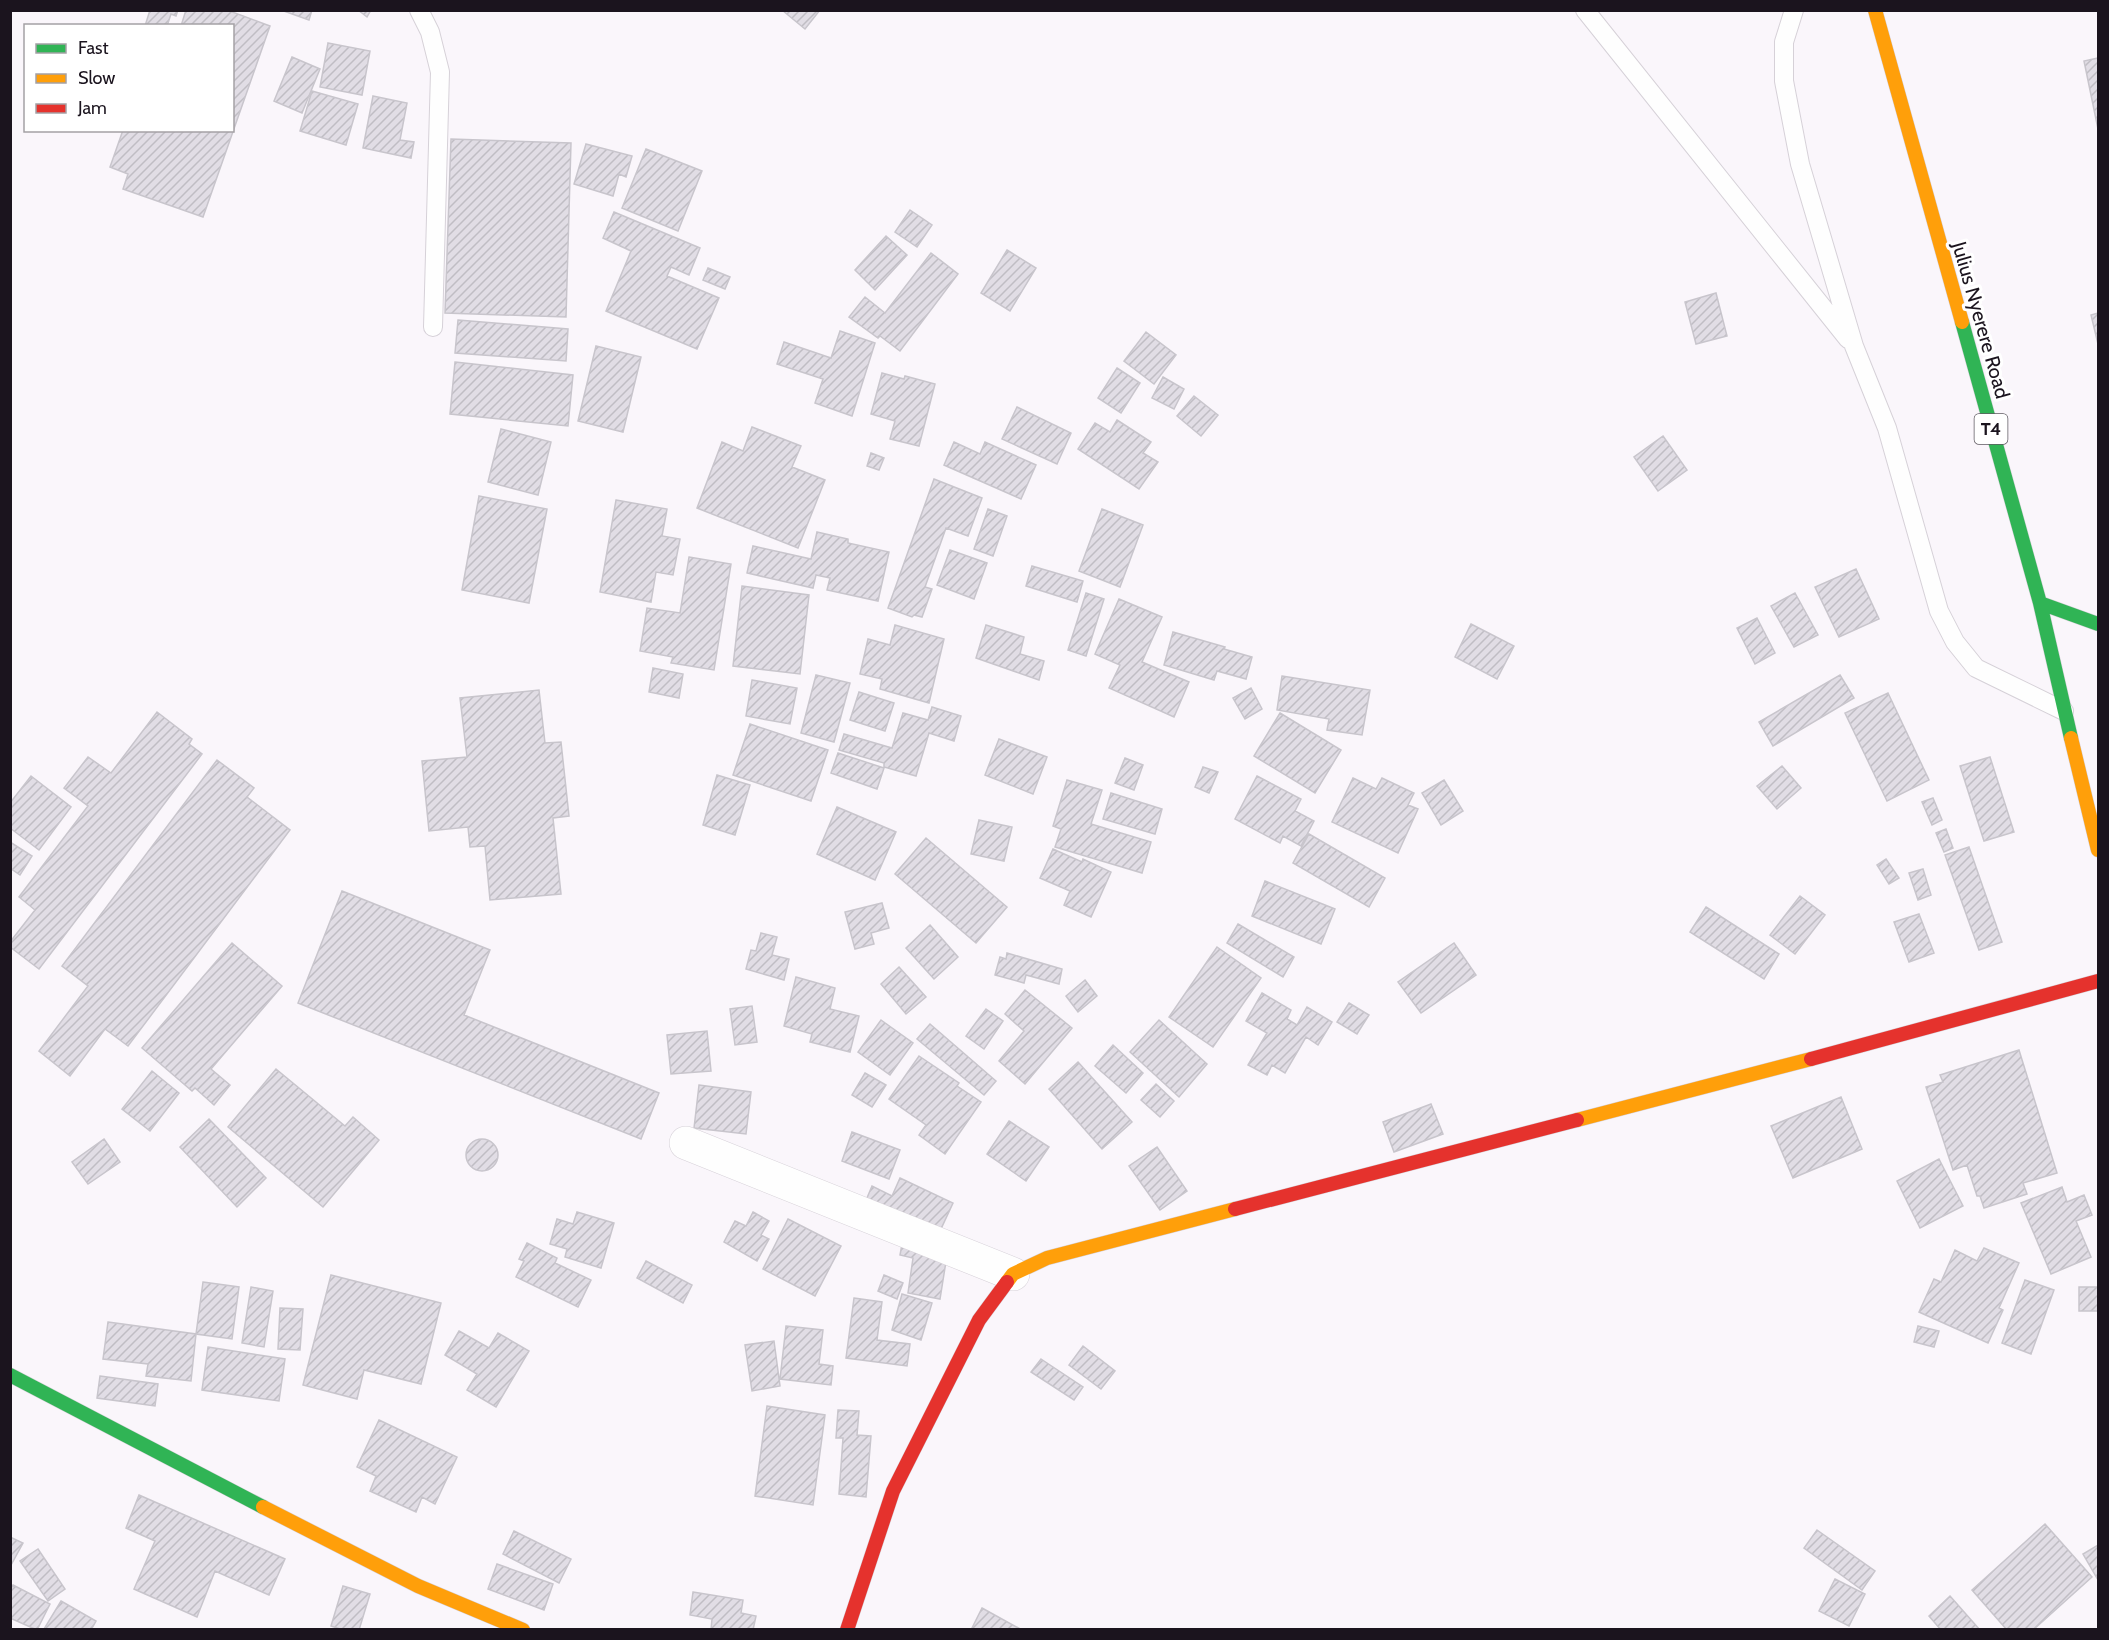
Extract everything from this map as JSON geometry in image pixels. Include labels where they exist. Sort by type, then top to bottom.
[{"type":"main road","name":"Julius Nyerere Road","points":[[1875,10],[2040,603],[2098,850]]},
{"type":"main road","points":[[2040,603],[2098,624]]},
{"type":"main road","points":[[847,1629],[893,1491],[979,1320],[1013,1274],[1047,1258],[1878,1042],[2098,981]]},
{"type":"main road","points":[[10,1376],[418,1586],[523,1629]]},
{"type":"street","points":[[686,1143],[1013,1274]]},
{"type":"lane","points":[[419,10],[430,32],[440,72],[433,327]]},
{"type":"lane","points":[[1586,10],[1854,346]]},
{"type":"lane","points":[[1794,10],[1784,42],[1784,81],[1800,164],[1854,346],[1887,428],[1939,611],[1955,642],[1976,668],[2064,711]]},
{"type":"building","points":[[150,10],[178,10],[176,16],[171,14],[168,24],[146,24]]},
{"type":"building","points":[[186,10],[227,10],[270,26],[234,129],[234,24],[182,24]]},
{"type":"building","points":[[281,10],[312,10],[309,20]]},
{"type":"building","points":[[358,10],[371,10],[367,17]]},
{"type":"building","points":[[782,10],[820,10],[805,29]]},
{"type":"building","points":[[328,43],[370,51],[362,95],[320,87]]},
{"type":"building","points":[[292,57],[320,69],[302,113],[274,101]]},
{"type":"building","points":[[2098,58],[2098,129],[2084,61]]},
{"type":"building","points":[[312,91],[358,104],[346,145],[300,131]]},
{"type":"building","points":[[373,96],[407,103],[400,140],[414,142],[411,158],[363,148]]},
{"type":"building","points":[[122,132],[233,132],[203,217],[123,189],[128,174],[110,167]]},
{"type":"building","points":[[451,139],[571,143],[566,317],[445,313]]},
{"type":"building","points":[[586,144],[632,156],[626,177],[619,174],[613,196],[574,184]]},
{"type":"building","points":[[646,149],[702,171],[678,231],[622,208]]},
{"type":"building","points":[[910,210],[932,225],[917,247],[895,232]]},
{"type":"building","points":[[614,212],[700,248],[689,275],[671,267],[667,276],[719,298],[697,349],[606,311],[631,251],[603,238]]},
{"type":"building","points":[[886,236],[907,255],[875,290],[855,270]]},
{"type":"building","points":[[1007,250],[1036,268],[1010,311],[981,293]]},
{"type":"building","points":[[931,253],[958,274],[900,351],[849,317],[865,297],[885,313]]},
{"type":"building","points":[[708,268],[730,277],[725,289],[703,280]]},
{"type":"building","points":[[1716,293],[1727,336],[1696,344],[1685,302]]},
{"type":"building","points":[[2098,313],[2098,344],[2091,315]]},
{"type":"building","points":[[458,320],[568,329],[566,361],[455,353]]},
{"type":"building","points":[[840,331],[875,343],[852,416],[815,403],[823,379],[777,364],[784,342],[831,358]]},
{"type":"building","points":[[1146,332],[1176,355],[1154,384],[1124,361]]},
{"type":"building","points":[[596,346],[641,357],[623,432],[578,421]]},
{"type":"building","points":[[455,362],[573,375],[568,426],[450,414]]},
{"type":"building","points":[[1117,368],[1140,383],[1121,413],[1098,398]]},
{"type":"building","points":[[882,373],[935,384],[919,446],[890,439],[895,421],[871,414]]},
{"type":"building","points":[[1163,377],[1184,389],[1174,409],[1152,398]]},
{"type":"building","points":[[1194,396],[1218,415],[1201,436],[1177,416]]},
{"type":"building","points":[[1017,407],[1071,433],[1057,464],[1002,439]]},
{"type":"building","points":[[1117,420],[1151,442],[1143,453],[1158,462],[1139,489],[1078,449],[1095,423],[1110,432]]},
{"type":"building","points":[[752,427],[801,446],[792,467],[825,480],[798,548],[697,508],[722,442],[743,451]]},
{"type":"building","points":[[501,429],[551,442],[538,495],[488,482]]},
{"type":"building","points":[[1663,436],[1687,470],[1658,491],[1634,457]]},
{"type":"building","points":[[954,442],[980,454],[985,442],[1036,465],[1021,499],[944,465]]},
{"type":"building","points":[[871,453],[884,458],[879,470],[867,466]]},
{"type":"building","points":[[934,479],[982,498],[968,536],[946,528],[925,587],[932,589],[922,617],[914,615],[912,617],[888,608]]},
{"type":"building","points":[[479,496],[547,509],[529,603],[462,590]]},
{"type":"building","points":[[616,500],[667,509],[662,536],[680,539],[673,575],[656,572],[651,602],[600,592]]},
{"type":"building","points":[[988,509],[1007,516],[993,556],[974,549]]},
{"type":"building","points":[[1102,509],[1143,525],[1120,587],[1079,571]]},
{"type":"building","points":[[817,532],[848,539],[848,543],[889,552],[878,601],[827,590],[830,578],[816,575],[813,588],[747,573],[753,546],[811,559]]},
{"type":"building","points":[[950,550],[987,563],[974,599],[937,585]]},
{"type":"building","points":[[689,557],[731,564],[714,670],[671,663],[673,657],[640,651],[647,608],[680,613]]},
{"type":"building","points":[[1032,566],[1083,581],[1077,602],[1026,586]]},
{"type":"building","points":[[1856,569],[1879,619],[1839,637],[1815,587]]},
{"type":"building","points":[[742,586],[809,595],[800,674],[733,666]]},
{"type":"building","points":[[1086,593],[1104,599],[1086,656],[1068,650]]},
{"type":"building","points":[[1795,593],[1818,635],[1794,647],[1771,606]]},
{"type":"building","points":[[1119,599],[1162,617],[1142,662],[1189,682],[1174,717],[1109,688],[1120,665],[1095,654]]},
{"type":"building","points":[[1757,618],[1775,653],[1755,664],[1737,628]]},
{"type":"building","points":[[1471,624],[1514,646],[1497,679],[1455,657]]},
{"type":"building","points":[[895,625],[944,639],[929,703],[880,689],[882,679],[860,674],[868,639],[890,645]]},
{"type":"building","points":[[986,625],[1024,637],[1020,654],[1044,661],[1039,680],[976,658]]},
{"type":"building","points":[[1173,632],[1252,657],[1246,679],[1217,671],[1214,680],[1164,665]]},
{"type":"building","points":[[653,668],[683,674],[679,698],[649,692]]},
{"type":"building","points":[[816,675],[850,683],[834,742],[801,733]]},
{"type":"building","points":[[1840,675],[1854,698],[1773,746],[1759,722]]},
{"type":"building","points":[[1282,676],[1370,690],[1362,735],[1327,730],[1329,719],[1277,710]]},
{"type":"building","points":[[752,680],[797,688],[790,724],[746,716]]},
{"type":"building","points":[[1251,688],[1262,709],[1245,719],[1233,698]]},
{"type":"building","points":[[539,690],[545,743],[561,742],[569,816],[553,818],[561,894],[490,900],[485,846],[470,847],[468,827],[429,831],[422,761],[467,757],[460,698]]},
{"type":"building","points":[[859,692],[894,703],[885,731],[850,720]]},
{"type":"building","points":[[1888,693],[1929,780],[1887,801],[1845,713]]},
{"type":"building","points":[[932,707],[961,716],[954,741],[929,733],[916,776],[884,767],[884,763],[839,750],[844,734],[892,748],[903,713],[928,720]]},
{"type":"building","points":[[157,712],[192,739],[189,744],[202,754],[39,969],[10,947],[10,942],[35,910],[19,897],[88,806],[64,788],[88,757],[111,773]]},
{"type":"building","points":[[1280,713],[1341,750],[1315,793],[1254,756]]},
{"type":"building","points":[[750,724],[828,750],[811,801],[733,775]]},
{"type":"building","points":[[999,739],[1047,757],[1033,794],[985,775]]},
{"type":"building","points":[[838,753],[884,768],[877,789],[831,773]]},
{"type":"building","points":[[1990,757],[2014,832],[1984,841],[1960,766]]},
{"type":"building","points":[[1125,758],[1143,765],[1134,790],[1115,783]]},
{"type":"building","points":[[217,760],[254,788],[247,797],[290,830],[128,1046],[105,1029],[70,1076],[39,1051],[88,986],[62,966]]},
{"type":"building","points":[[1782,766],[1801,788],[1777,809],[1757,786]]},
{"type":"building","points":[[1203,767],[1218,772],[1209,793],[1195,787]]},
{"type":"building","points":[[717,775],[750,785],[735,835],[703,825]]},
{"type":"building","points":[[31,776],[71,807],[39,850],[10,828],[10,803]]},
{"type":"building","points":[[1257,776],[1301,799],[1295,811],[1314,821],[1301,846],[1283,836],[1280,843],[1235,819]]},
{"type":"building","points":[[1353,778],[1376,789],[1382,778],[1414,793],[1408,805],[1418,809],[1398,853],[1332,822]]},
{"type":"building","points":[[1067,780],[1102,790],[1091,824],[1151,842],[1142,873],[1055,847],[1061,829],[1053,826]]},
{"type":"building","points":[[1444,780],[1463,811],[1441,825],[1422,793]]},
{"type":"building","points":[[1111,793],[1162,809],[1155,834],[1103,819]]},
{"type":"building","points":[[1933,798],[1942,820],[1932,825],[1922,802]]},
{"type":"building","points":[[837,807],[896,832],[875,880],[817,854]]},
{"type":"building","points":[[979,820],[1012,827],[1004,861],[971,854]]},
{"type":"building","points":[[1946,829],[1953,848],[1944,852],[1936,833]]},
{"type":"building","points":[[1309,834],[1385,878],[1369,907],[1293,863]]},
{"type":"building","points":[[926,838],[1007,907],[976,943],[895,874]]},
{"type":"building","points":[[10,842],[32,856],[20,875],[10,868]]},
{"type":"building","points":[[1969,847],[2002,942],[1979,950],[1945,855]]},
{"type":"building","points":[[1053,849],[1111,872],[1091,917],[1064,905],[1070,891],[1040,878]]},
{"type":"building","points":[[1886,859],[1899,878],[1889,884],[1877,865]]},
{"type":"building","points":[[1923,869],[1931,895],[1918,900],[1909,873]]},
{"type":"building","points":[[1265,881],[1335,909],[1321,944],[1252,916]]},
{"type":"building","points":[[342,891],[490,950],[464,1015],[659,1093],[641,1139],[298,1003]]},
{"type":"building","points":[[1800,896],[1825,915],[1795,954],[1770,935]]},
{"type":"building","points":[[882,903],[889,928],[871,933],[874,944],[855,949],[845,912]]},
{"type":"building","points":[[1706,907],[1779,954],[1764,979],[1690,932]]},
{"type":"building","points":[[1919,914],[1934,953],[1909,962],[1894,922]]},
{"type":"building","points":[[1238,924],[1294,957],[1283,977],[1227,943]]},
{"type":"building","points":[[930,925],[958,957],[934,979],[906,948]]},
{"type":"building","points":[[761,933],[777,937],[772,955],[789,959],[784,980],[746,969],[751,950],[756,951]]},
{"type":"building","points":[[232,943],[282,986],[211,1069],[230,1085],[214,1105],[195,1088],[192,1091],[142,1048]]},
{"type":"building","points":[[1454,943],[1476,975],[1421,1013],[1398,982]]},
{"type":"building","points":[[1217,947],[1261,978],[1213,1047],[1169,1017]]},
{"type":"building","points":[[1007,953],[1062,969],[1059,984],[1026,975],[1024,983],[995,975],[1000,957],[1006,959]]},
{"type":"building","points":[[899,967],[926,997],[906,1014],[881,984]]},
{"type":"building","points":[[796,977],[835,988],[830,1009],[859,1016],[850,1052],[810,1042],[812,1034],[784,1026]]},
{"type":"building","points":[[1085,980],[1097,996],[1078,1012],[1066,996]]},
{"type":"building","points":[[1025,990],[1072,1028],[1025,1084],[999,1061],[1024,1031],[1005,1014]]},
{"type":"building","points":[[1262,993],[1291,1010],[1287,1019],[1297,1025],[1307,1007],[1332,1022],[1318,1045],[1306,1037],[1285,1073],[1272,1065],[1267,1075],[1248,1065],[1267,1033],[1246,1021]]},
{"type":"building","points":[[1349,1003],[1369,1015],[1357,1034],[1337,1022]]},
{"type":"building","points":[[752,1006],[757,1042],[735,1045],[730,1009]]},
{"type":"building","points":[[986,1009],[1003,1021],[984,1049],[966,1036]]},
{"type":"building","points":[[881,1020],[913,1043],[890,1075],[858,1052]]},
{"type":"building","points":[[1159,1020],[1207,1064],[1179,1097],[1130,1052]]},
{"type":"building","points":[[930,1024],[996,1081],[984,1095],[917,1039]]},
{"type":"building","points":[[707,1031],[711,1071],[671,1074],[667,1035]]},
{"type":"building","points":[[1113,1045],[1143,1073],[1126,1093],[1095,1066]]},
{"type":"building","points":[[2019,1050],[2057,1173],[2023,1183],[2027,1194],[1984,1208],[1980,1196],[1977,1196],[1967,1165],[1953,1170],[1926,1087],[1943,1082],[1940,1075]]},
{"type":"building","points":[[919,1056],[959,1083],[957,1086],[981,1102],[945,1154],[919,1135],[926,1125],[889,1099]]},
{"type":"building","points":[[1078,1062],[1132,1122],[1102,1149],[1049,1089]]},
{"type":"building","points":[[276,1069],[345,1126],[353,1117],[379,1140],[323,1207],[228,1127]]},
{"type":"building","points":[[152,1071],[179,1093],[150,1131],[122,1109]]},
{"type":"building","points":[[865,1073],[886,1085],[872,1107],[852,1095]]},
{"type":"building","points":[[1156,1084],[1174,1101],[1160,1117],[1141,1100]]},
{"type":"building","points":[[699,1085],[751,1092],[746,1134],[694,1128]]},
{"type":"building","points":[[1841,1097],[1862,1149],[1793,1178],[1771,1126]]},
{"type":"building","points":[[1431,1104],[1443,1134],[1394,1152],[1383,1122]]},
{"type":"building","points":[[209,1119],[266,1178],[237,1207],[180,1147]]},
{"type":"building","points":[[1009,1121],[1049,1147],[1026,1181],[987,1154]]},
{"type":"building","points":[[852,1132],[900,1150],[889,1179],[842,1161]]},
{"type":"building","points":[[104,1139],[120,1162],[88,1184],[72,1162]]},
{"type":"building","points":[[482,1139],[493,1144],[498,1155],[493,1166],[482,1171],[471,1166],[466,1155],[471,1144]]},
{"type":"building","points":[[1157,1147],[1187,1191],[1160,1210],[1129,1166]]},
{"type":"building","points":[[1939,1159],[1963,1206],[1920,1228],[1897,1181]]},
{"type":"building","points":[[900,1178],[953,1203],[940,1231],[864,1205],[872,1186],[892,1196]]},
{"type":"building","points":[[2062,1187],[2067,1202],[2084,1195],[2092,1215],[2076,1221],[2091,1257],[2051,1274],[2021,1203]]},
{"type":"building","points":[[577,1212],[614,1223],[601,1268],[565,1257],[567,1249],[550,1244],[557,1219],[573,1224]]},
{"type":"building","points":[[753,1212],[769,1221],[761,1235],[769,1239],[757,1261],[724,1242],[735,1221],[746,1226]]},
{"type":"building","points":[[788,1219],[841,1246],[815,1296],[763,1269]]},
{"type":"building","points":[[903,1239],[948,1249],[940,1299],[908,1293],[913,1258],[900,1255]]},
{"type":"building","points":[[527,1243],[557,1258],[555,1263],[591,1280],[578,1307],[516,1277],[524,1261],[519,1259]]},
{"type":"building","points":[[1984,1248],[2019,1263],[1999,1308],[2003,1310],[1988,1343],[1919,1312],[1934,1279],[1941,1282],[1955,1250],[1977,1261]]},
{"type":"building","points":[[646,1261],[692,1285],[683,1303],[637,1278]]},
{"type":"building","points":[[331,1275],[441,1303],[421,1384],[364,1370],[357,1399],[303,1385]]},
{"type":"building","points":[[884,1275],[903,1283],[897,1299],[878,1291]]},
{"type":"building","points":[[2025,1280],[2054,1290],[2031,1354],[2002,1343]]},
{"type":"building","points":[[203,1282],[239,1287],[232,1339],[196,1334]]},
{"type":"building","points":[[251,1287],[273,1291],[264,1347],[242,1343]]},
{"type":"building","points":[[2079,1287],[2098,1287],[2098,1311],[2079,1311]]},
{"type":"building","points":[[902,1294],[932,1303],[921,1340],[892,1330]]},
{"type":"building","points":[[854,1298],[882,1302],[877,1340],[910,1344],[907,1366],[846,1358]]},
{"type":"building","points":[[280,1308],[303,1309],[300,1350],[278,1349]]},
{"type":"building","points":[[108,1322],[196,1334],[191,1381],[146,1376],[148,1364],[103,1359]]},
{"type":"building","points":[[786,1326],[823,1330],[819,1364],[833,1366],[831,1385],[780,1379]]},
{"type":"building","points":[[1918,1326],[1939,1331],[1934,1347],[1914,1342]]},
{"type":"building","points":[[459,1331],[489,1348],[498,1333],[529,1351],[496,1407],[467,1390],[477,1374],[445,1355]]},
{"type":"building","points":[[774,1341],[780,1386],[752,1391],[745,1345]]},
{"type":"building","points":[[1083,1346],[1115,1371],[1101,1389],[1069,1365]]},
{"type":"building","points":[[208,1347],[285,1359],[279,1401],[202,1390]]},
{"type":"building","points":[[1041,1359],[1083,1387],[1074,1400],[1031,1372]]},
{"type":"building","points":[[100,1376],[158,1384],[155,1406],[97,1398]]},
{"type":"building","points":[[767,1406],[825,1415],[813,1505],[755,1496]]},
{"type":"building","points":[[838,1410],[859,1411],[857,1435],[871,1436],[866,1497],[839,1494],[843,1438],[836,1438]]},
{"type":"building","points":[[379,1420],[457,1457],[435,1504],[422,1497],[416,1512],[370,1491],[376,1476],[357,1467]]},
{"type":"building","points":[[139,1495],[285,1559],[269,1595],[215,1571],[197,1617],[134,1589],[155,1541],[126,1528]]},
{"type":"building","points":[[2045,1524],[2092,1577],[2033,1630],[2007,1630],[1972,1590]]},
{"type":"building","points":[[1817,1530],[1875,1571],[1862,1590],[1804,1548]]},
{"type":"building","points":[[514,1531],[571,1559],[559,1583],[503,1554]]},
{"type":"building","points":[[10,1537],[23,1543],[10,1567]]},
{"type":"building","points":[[2098,1545],[2098,1580],[2083,1554]]},
{"type":"building","points":[[38,1549],[65,1589],[48,1601],[20,1561]]},
{"type":"building","points":[[497,1564],[553,1584],[544,1610],[488,1589]]},
{"type":"building","points":[[1835,1579],[1865,1594],[1849,1626],[1819,1611]]},
{"type":"building","points":[[13,1585],[50,1604],[37,1630],[10,1618],[10,1590]]},
{"type":"building","points":[[343,1586],[370,1594],[359,1630],[343,1630],[331,1626]]},
{"type":"building","points":[[693,1592],[743,1600],[741,1613],[756,1616],[753,1630],[711,1630],[712,1619],[690,1615]]},
{"type":"building","points":[[1950,1596],[1980,1630],[1941,1630],[1929,1616]]},
{"type":"building","points":[[61,1601],[96,1621],[91,1630],[44,1629]]},
{"type":"building","points":[[982,1608],[1022,1630],[971,1630]]},
{"type":"traffic: fast","points":[[1962,322],[2040,603],[2071,738]]},
{"type":"traffic: fast","points":[[2040,603],[2098,624]]},
{"type":"traffic: fast","points":[[10,1375],[263,1507]]},
{"type":"traffic: slow","points":[[1875,10],[1962,322]]},
{"type":"traffic: slow","points":[[2071,738],[2098,850]]},
{"type":"traffic: slow","points":[[1577,1120],[1811,1059]]},
{"type":"traffic: slow","points":[[1007,1282],[1013,1274],[1047,1258],[1235,1209]]},
{"type":"traffic: slow","points":[[263,1507],[418,1586],[523,1630]]},
{"type":"traffic: jam","points":[[1811,1059],[2098,981]]},
{"type":"traffic: jam","points":[[1235,1209],[1577,1120]]},
{"type":"traffic: jam","points":[[847,1630],[893,1491],[979,1320],[1007,1282]]}]
